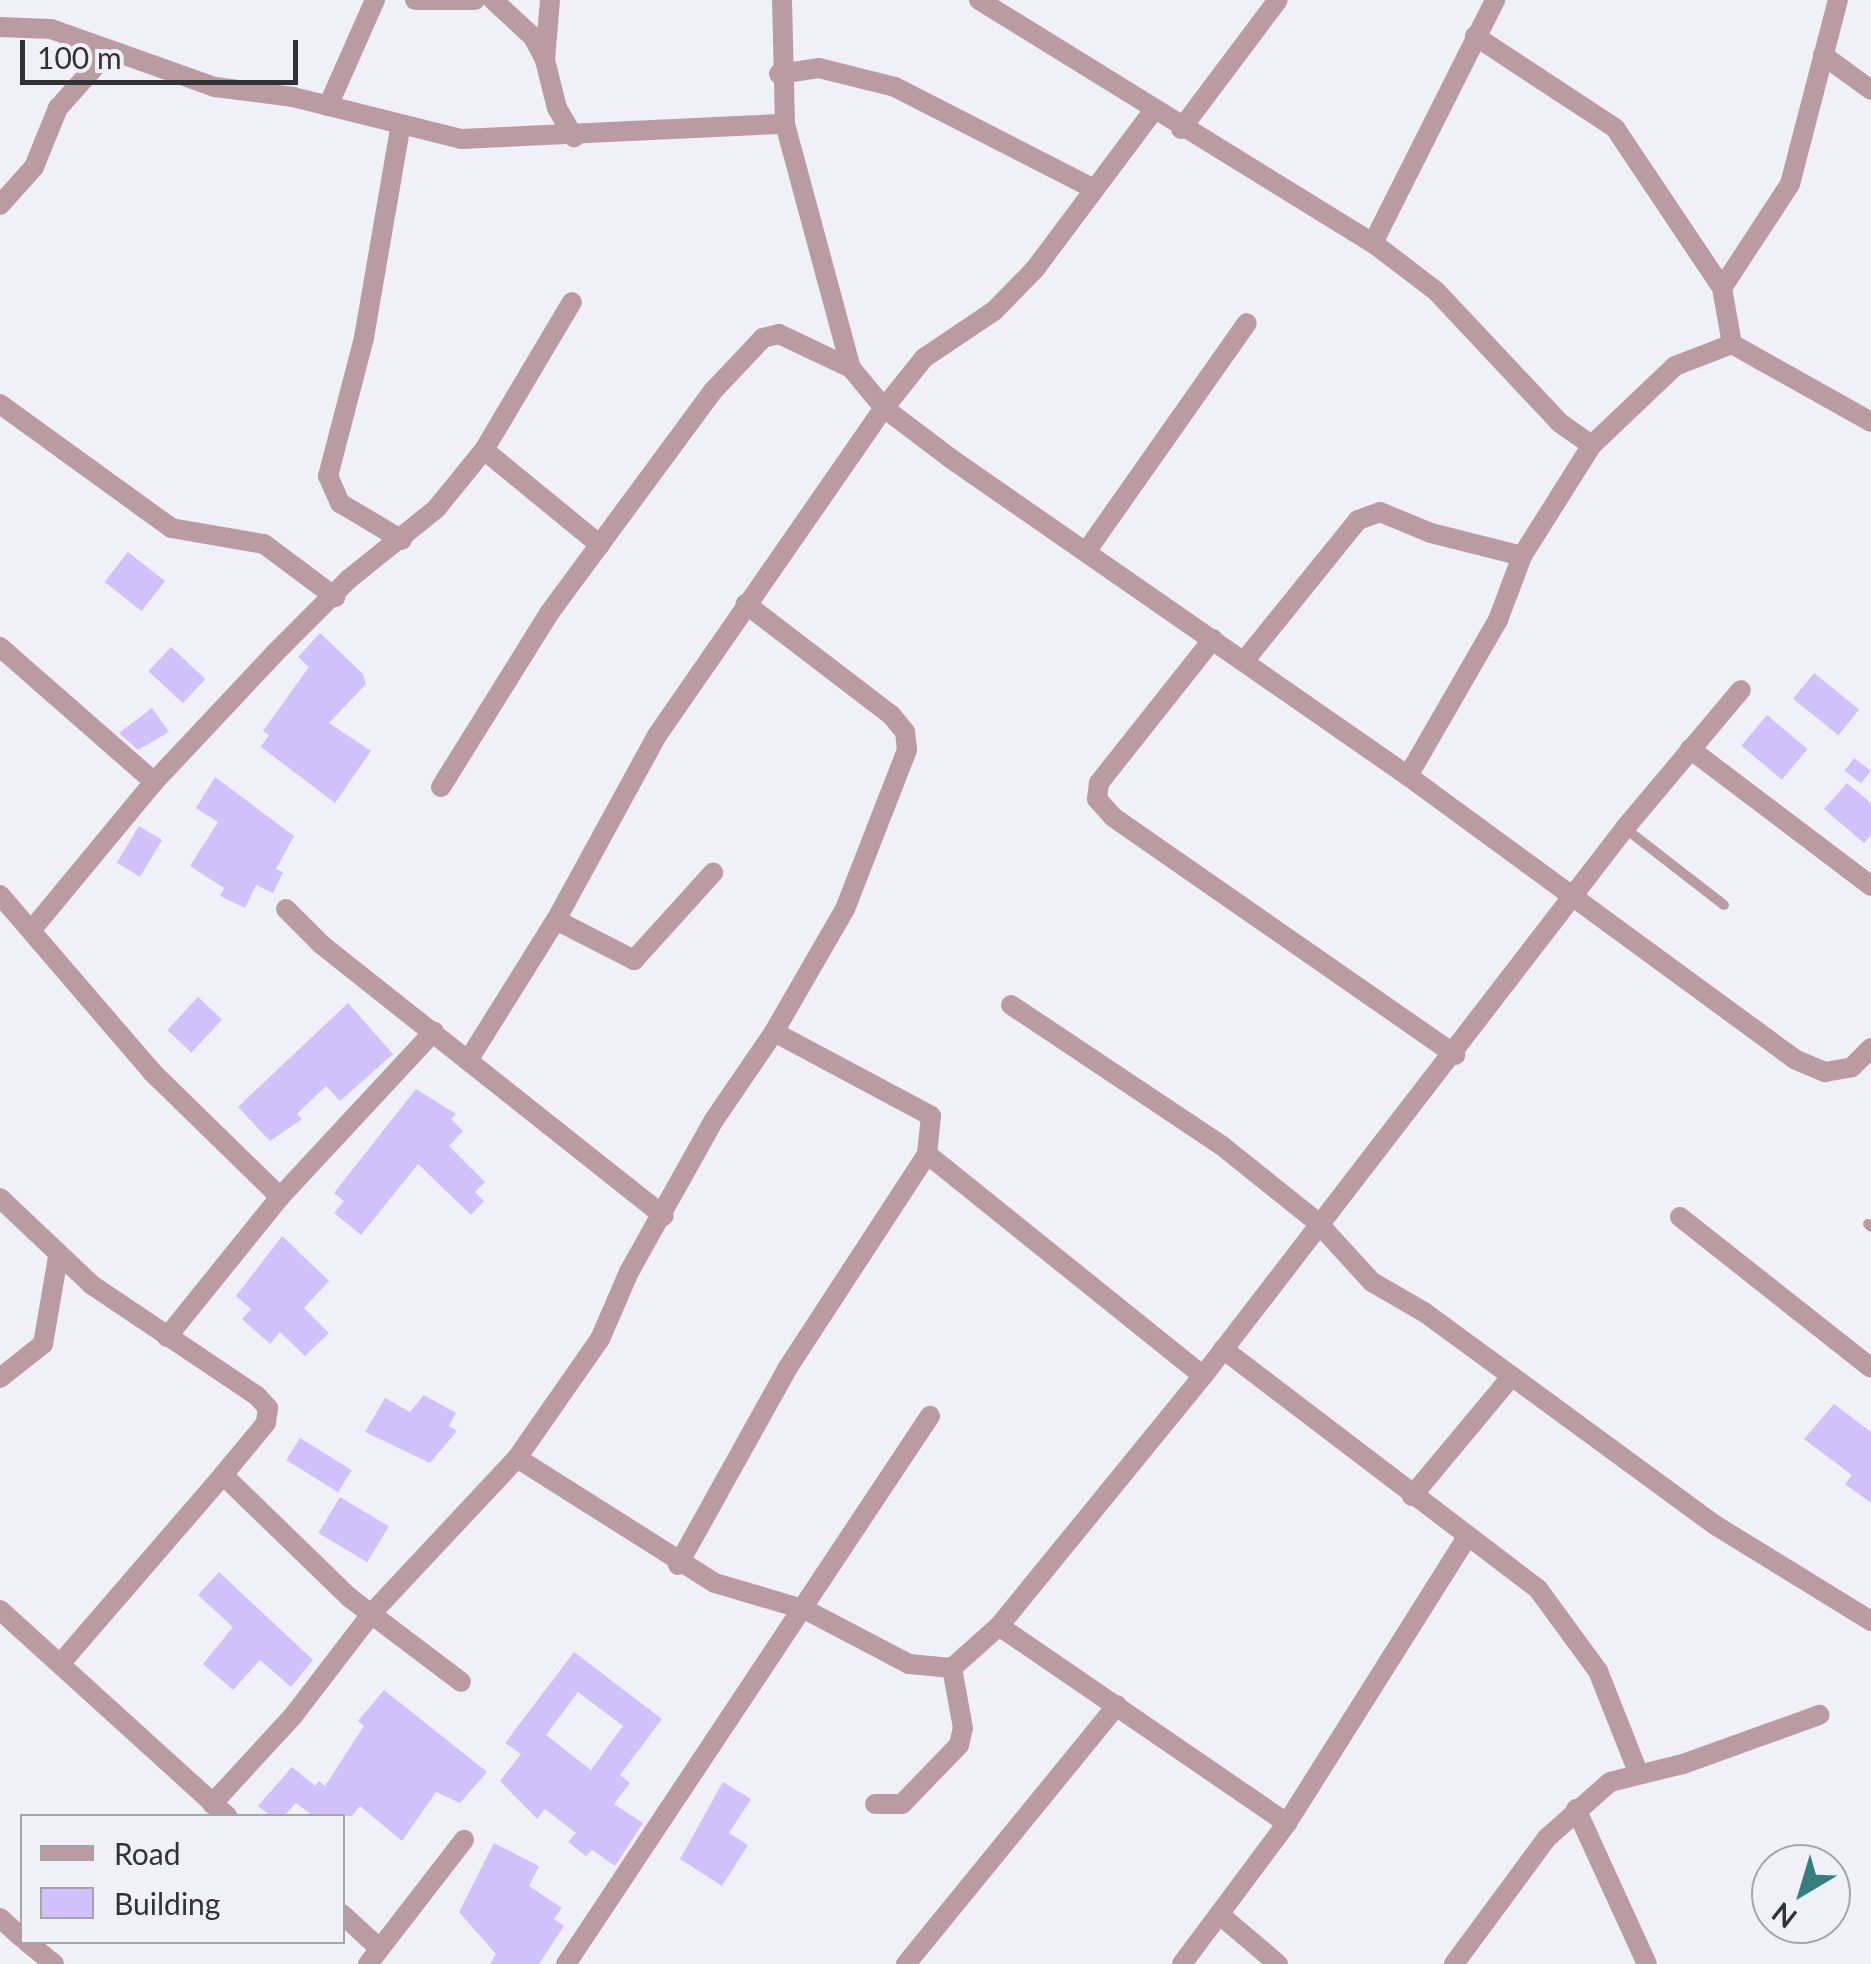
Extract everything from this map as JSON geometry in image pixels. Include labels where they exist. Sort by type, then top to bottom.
[{"type":"street","points":[[328,106],[374,0]]},
{"type":"street","points":[[415,0],[474,0]]},
{"type":"street","points":[[493,0],[533,37],[545,60],[557,108],[574,138]]},
{"type":"street","points":[[545,60],[550,0]]},
{"type":"street","points":[[782,0],[779,74],[785,124],[851,368],[884,408],[1408,776],[1794,1059],[1825,1072],[1852,1067],[1871,1048]]},
{"type":"street","points":[[979,0],[1181,129],[1373,243],[1436,291],[1560,423],[1592,446]]},
{"type":"street","points":[[1181,129],[1278,0]]},
{"type":"street","points":[[1722,288],[1790,184],[1838,0]]},
{"type":"street","points":[[1373,243],[1493,1]]},
{"type":"street","points":[[0,27],[51,29],[216,87],[328,106],[400,129],[461,139],[574,138],[785,124]]},
{"type":"street","points":[[1475,36],[1615,128],[1722,288],[1732,344]]},
{"type":"street","points":[[0,206],[34,167],[58,108],[108,52]]},
{"type":"street","points":[[1823,55],[1871,90]]},
{"type":"street","points":[[779,74],[819,68],[895,87],[1094,189]]},
{"type":"street","points":[[469,1059],[556,920],[658,734],[884,408],[924,358],[994,310],[1035,269],[1153,111]]},
{"type":"street","points":[[400,129],[364,338],[328,476],[340,503],[402,540]]},
{"type":"street","points":[[34,928],[154,782],[334,597],[402,540],[484,450],[572,302]]},
{"type":"street","points":[[1088,550],[1247,323]]},
{"type":"street","points":[[441,787],[513,664],[713,391],[762,338],[779,334],[851,368]]},
{"type":"street","points":[[1408,776],[1498,620],[1522,556],[1592,446],[1674,366],[1732,344]]},
{"type":"street","points":[[1732,344],[1871,422]]},
{"type":"street","points":[[0,404],[171,528],[264,544],[334,597]]},
{"type":"street","points":[[484,450],[600,545]]},
{"type":"street","points":[[1245,660],[1358,520],[1380,512],[1430,534],[1522,556]]},
{"type":"street","points":[[0,1610],[219,1810],[372,1613],[518,1458],[600,1339],[629,1272],[664,1216],[737,1079],[774,1032],[846,909],[907,750],[905,732],[891,716],[746,604]]},
{"type":"street","points":[[1213,639],[1099,782],[1097,799],[1112,817],[1455,1055]]},
{"type":"street","points":[[0,647],[154,782]]},
{"type":"street","points":[[518,1458],[678,1565],[748,1596],[806,1610],[910,1664],[952,1668],[998,1626],[1202,1376],[1317,1222],[1455,1055],[1625,828],[1741,690]]},
{"type":"street","points":[[1690,749],[1871,886]]},
{"type":"street","points":[[556,920],[634,960],[713,873]]},
{"type":"street","points":[[0,895],[34,928],[152,1072],[280,1197]]},
{"type":"street","points":[[286,909],[322,945],[664,1216]]},
{"type":"street","points":[[1011,1006],[1221,1145],[1317,1222],[1372,1282],[1512,1376],[1715,1525],[1871,1621]]},
{"type":"street","points":[[167,1337],[280,1197],[434,1032]]},
{"type":"street","points":[[678,1565],[786,1369],[927,1154],[931,1116],[774,1032]]},
{"type":"street","points":[[927,1154],[1202,1376]]},
{"type":"street","points":[[0,1198],[58,1258],[268,1408],[266,1423],[60,1664]]},
{"type":"street","points":[[1680,1217],[1871,1368]]},
{"type":"street","points":[[0,1378],[43,1344],[58,1258]]},
{"type":"street","points":[[1223,1349],[1466,1539],[1538,1588],[1561,1612],[1598,1670],[1638,1772]]},
{"type":"street","points":[[1412,1496],[1512,1376]]},
{"type":"street","points":[[566,1964],[806,1610],[930,1416]]},
{"type":"street","points":[[223,1475],[372,1613],[461,1682]]},
{"type":"street","points":[[1182,1964],[1287,1823],[1466,1539]]},
{"type":"street","points":[[998,1626],[1287,1823]]},
{"type":"street","points":[[875,1804],[902,1804],[959,1744],[963,1728],[952,1668]]},
{"type":"street","points":[[906,1964],[1116,1705]]},
{"type":"street","points":[[1454,1964],[1576,1809],[1610,1782],[1638,1772],[1683,1764],[1819,1715]]},
{"type":"street","points":[[1576,1809],[1647,1964]]},
{"type":"street","points":[[345,1918],[374,1956],[464,1840]]},
{"type":"street","points":[[1220,1916],[1278,1964]]},
{"type":"street","points":[[0,1918],[20,1936]]},
{"type":"street","points":[[30,1944],[52,1963]]},
{"type":"lane","points":[[1625,828],[1724,905]]},
{"type":"building","points":[[128,552],[165,581],[142,611],[105,582]]},
{"type":"building","points":[[320,633],[363,674],[366,684],[329,723],[371,751],[335,803],[261,747],[269,735],[263,731],[309,667],[298,657]]},
{"type":"building","points":[[171,647],[205,679],[183,703],[148,671]]},
{"type":"building","points":[[1814,673],[1859,710],[1838,735],[1793,699]]},
{"type":"building","points":[[152,708],[169,732],[138,750],[119,733]]},
{"type":"building","points":[[1767,715],[1808,749],[1782,780],[1741,746]]},
{"type":"building","points":[[1854,758],[1871,771],[1861,783],[1844,771]]},
{"type":"building","points":[[215,777],[294,836],[276,869],[283,872],[273,893],[256,885],[245,908],[220,896],[224,888],[190,866],[218,822],[196,808]]},
{"type":"building","points":[[1847,783],[1871,803],[1871,835],[1864,843],[1824,809]]},
{"type":"building","points":[[139,826],[162,840],[140,877],[117,863]]},
{"type":"building","points":[[198,997],[222,1020],[191,1052],[167,1030]]},
{"type":"building","points":[[348,1003],[393,1054],[340,1101],[326,1086],[297,1114],[302,1119],[270,1141],[238,1107]]},
{"type":"building","points":[[416,1089],[456,1114],[451,1119],[463,1131],[449,1146],[485,1182],[475,1192],[484,1201],[471,1215],[418,1164],[361,1235],[334,1213],[344,1201],[334,1193]]},
{"type":"building","points":[[282,1236],[329,1281],[304,1308],[329,1333],[305,1356],[280,1332],[270,1344],[242,1319],[251,1309],[236,1296]]},
{"type":"building","points":[[424,1395],[456,1413],[449,1426],[457,1431],[430,1463],[365,1432],[385,1398],[410,1412]]},
{"type":"building","points":[[1834,1404],[1871,1432],[1871,1503],[1845,1484],[1852,1475],[1804,1439]]},
{"type":"building","points":[[300,1438],[352,1470],[338,1492],[286,1460]]},
{"type":"building","points":[[340,1497],[389,1526],[367,1562],[318,1533]]},
{"type":"building","points":[[219,1572],[313,1660],[291,1687],[260,1660],[233,1690],[203,1664],[233,1627],[198,1595]]},
{"type":"building","points":[[574,1652],[662,1719],[620,1775],[630,1783],[614,1804],[643,1823],[615,1866],[592,1850],[586,1856],[568,1842],[576,1833],[545,1809],[537,1819],[500,1781],[521,1754],[505,1743]],"holes":[[[578,1692],[623,1726],[591,1770],[546,1735]]]},
{"type":"building","points":[[384,1690],[487,1772],[460,1803],[436,1792],[402,1841],[360,1806],[352,1816],[345,1816],[310,1814],[296,1803],[286,1814],[268,1814],[258,1806],[292,1767],[315,1786],[319,1781],[325,1786],[364,1726],[358,1721]]},
{"type":"building","points":[[723,1782],[751,1799],[729,1833],[748,1845],[722,1886],[680,1859]]},
{"type":"building","points":[[494,1843],[539,1866],[529,1886],[562,1908],[554,1919],[564,1926],[539,1964],[490,1964],[496,1954],[459,1912]]}]
